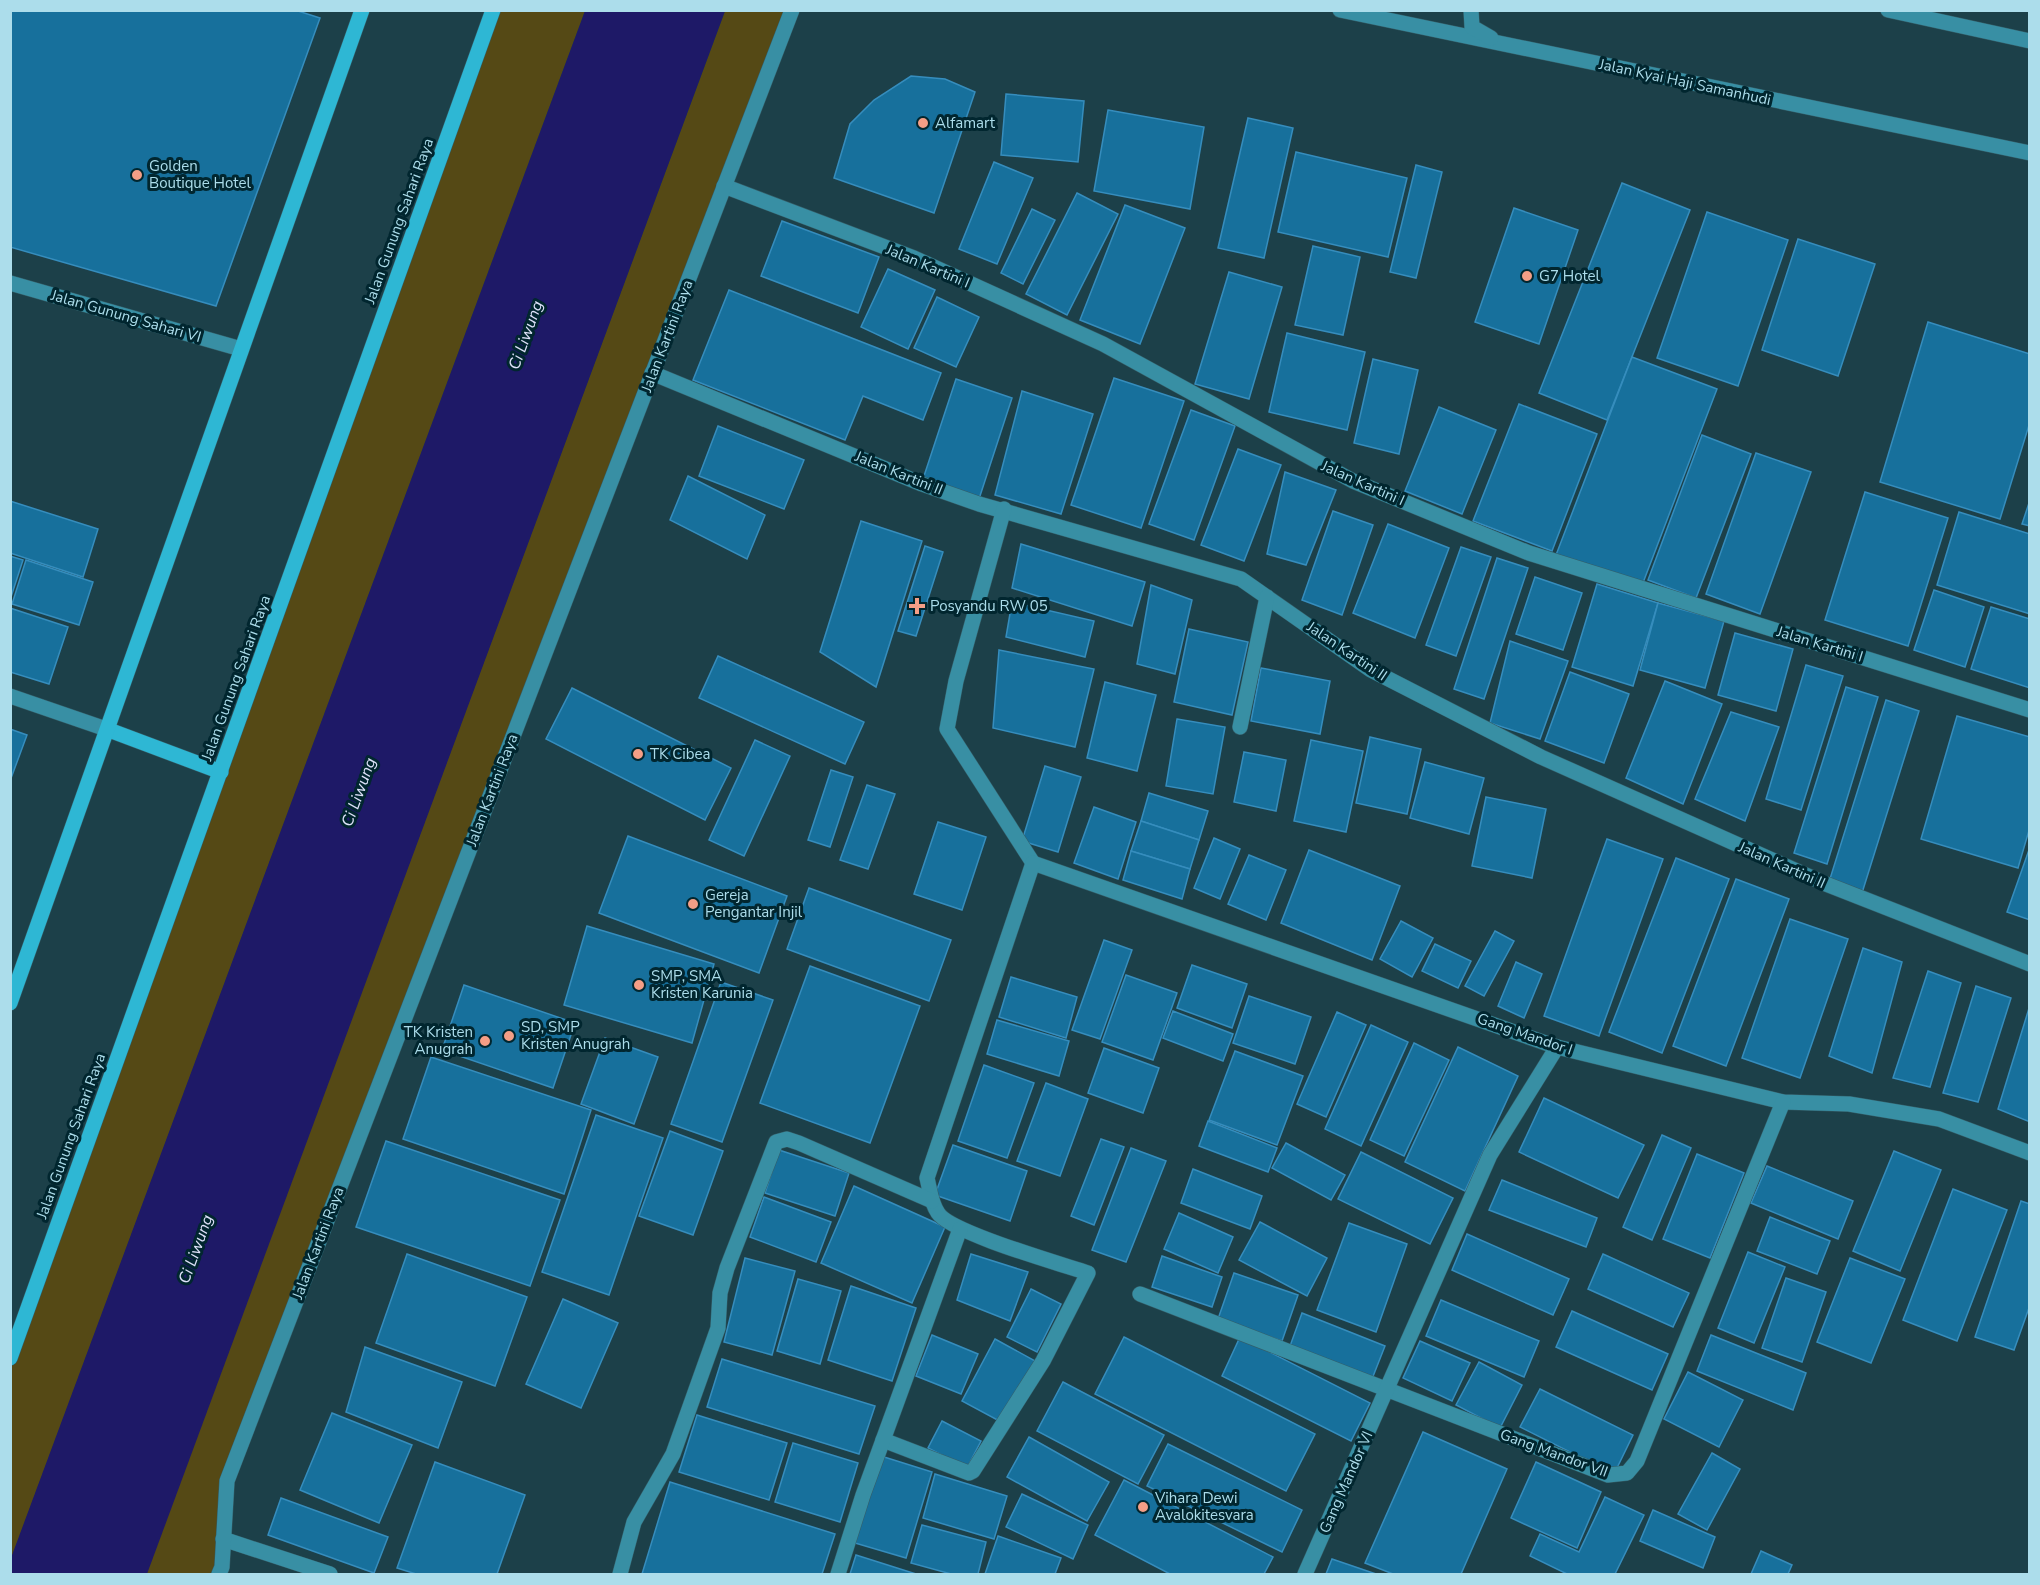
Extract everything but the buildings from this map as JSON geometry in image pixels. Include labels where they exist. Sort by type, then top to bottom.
[{"type":"main road","points":[[10,1004],[109,730],[362,10]]},
{"type":"main road","name":"Jalan Gunung Sahari Raya","points":[[10,1358],[493,10]]},
{"type":"main road","points":[[109,730],[221,772]]},
{"type":"street","name":"Jalan Kartini Raya","points":[[219,1575],[227,1481],[792,10]]},
{"type":"street","name":"Jalan Kyai Haji Samanhudi","points":[[1340,10],[2030,153]]},
{"type":"street","points":[[1383,19],[1404,10]]},
{"type":"street","points":[[1471,10],[1472,27],[1501,44]]},
{"type":"street","points":[[1888,10],[2030,40]]},
{"type":"street","name":"Jalan Kartini I","points":[[724,186],[914,258],[1082,334],[1353,481],[1518,548],[2030,710]]},
{"type":"street","name":"Jalan Gunung Sahari VI","points":[[10,283],[242,349]]},
{"type":"street","name":"Jalan Kartini II","points":[[652,373],[922,484],[979,504],[1004,509],[1240,579],[1371,670],[1541,757],[1826,884],[2030,964]]},
{"type":"street","points":[[883,1440],[969,1473],[973,1471],[1042,1361],[1088,1273],[960,1229],[939,1215],[932,1201],[927,1178],[1033,863],[947,729],[956,681],[1004,509]]},
{"type":"street","points":[[1240,727],[1267,597]]},
{"type":"street","points":[[10,696],[109,730]]},
{"type":"street","name":"Gang Mandor I","points":[[1033,863],[1557,1047],[1783,1102],[1849,1104],[1939,1119],[2030,1153]]},
{"type":"street","name":"Gang Mandor VI","points":[[1305,1575],[1490,1155],[1557,1047]]},
{"type":"street","name":"Gang Mandor VII","points":[[1140,1294],[1608,1475],[1631,1470],[1637,1461],[1783,1102]]},
{"type":"street","points":[[620,1575],[634,1522],[673,1454],[718,1328],[720,1293],[726,1268],[776,1142],[787,1139],[799,1143],[932,1201]]},
{"type":"street","points":[[838,1575],[883,1440],[960,1229]]},
{"type":"street","points":[[223,1539],[330,1575]]},
{"type":"shaded area","points":[[494,11],[585,11],[11,1559],[10,1358]]},
{"type":"shaded area","points":[[725,11],[792,11],[227,1481],[219,1574],[146,1574]]},
{"type":"water","name":"Ci Liwung","points":[[585,11],[725,11],[147,1574],[11,1574],[11,1558]]},
{"type":"place","name":"Alfamart","points":[[923,123]]},
{"type":"place","name":"Golden Boutique Hotel","points":[[137,175]]},
{"type":"place","name":"G7 Hotel","points":[[1527,276]]},
{"type":"place","name":"Posyandu RW 05","points":[[917,606]]},
{"type":"place","name":"TK Cibea","points":[[638,754]]},
{"type":"place","name":"Gereja Pengantar Injil","points":[[693,904]]},
{"type":"place","name":"SMP, SMA Kristen Karunia","points":[[639,985]]},
{"type":"place","name":"SD, SMP Kristen Anugrah","points":[[509,1036]]},
{"type":"place","name":"TK Kristen Anugrah","points":[[485,1041]]},
{"type":"place","name":"Vihara Dewi Avalokitesvara","points":[[1143,1507]]}]
